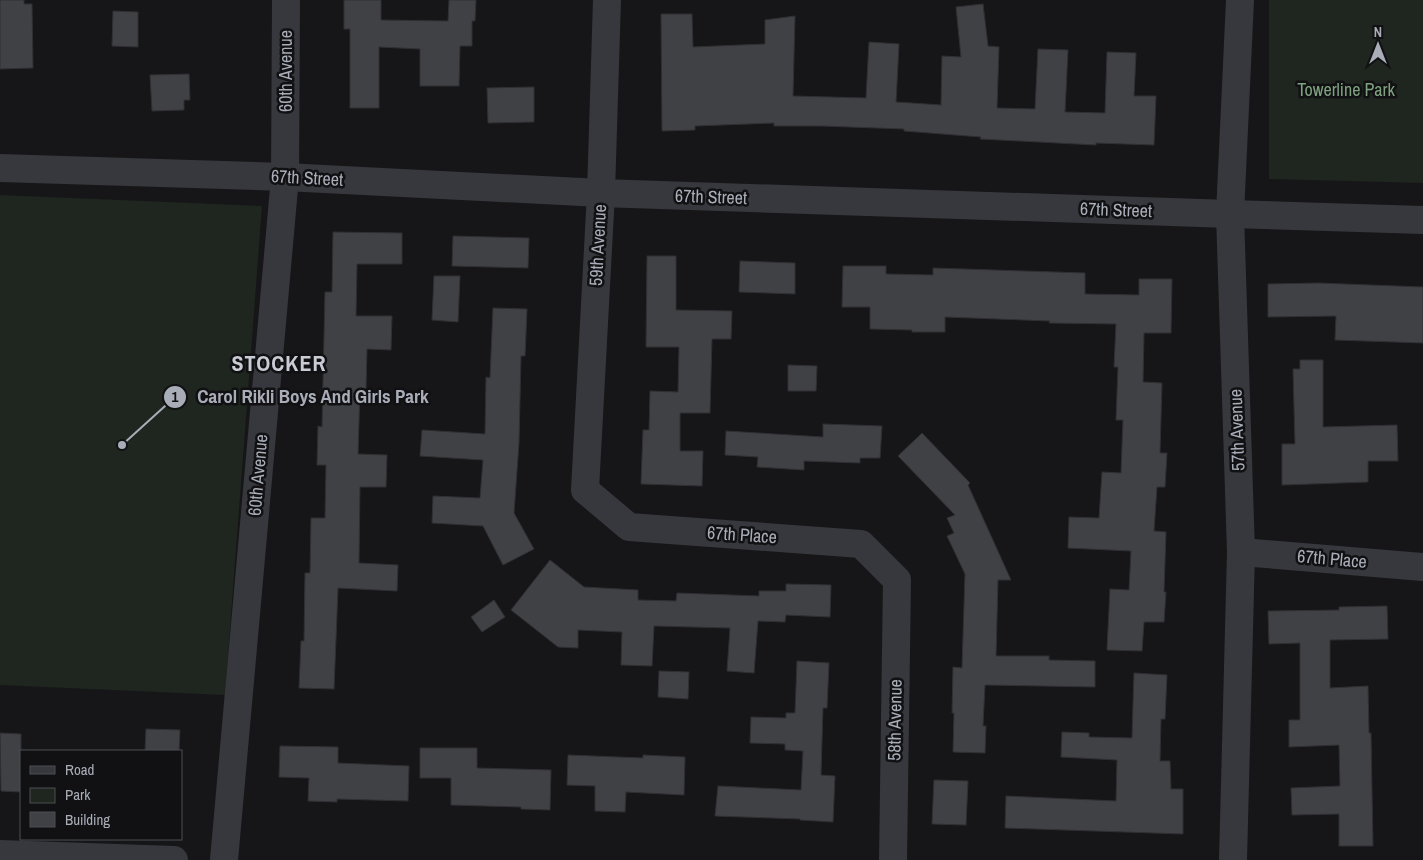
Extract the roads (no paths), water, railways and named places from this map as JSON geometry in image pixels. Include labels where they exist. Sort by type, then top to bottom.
[{"type":"street","name":"60th Avenue","points":[[224,860],[285,177],[286,0]]},
{"type":"street","name":"59th Avenue","points":[[585,490],[601,193],[607,0]]},
{"type":"street","name":"57th Avenue","points":[[1234,860],[1241,552],[1230,214],[1240,0]]},
{"type":"street","name":"67th Street","points":[[0,168],[285,177],[601,193],[1423,220]]},
{"type":"street","name":"67th Place","points":[[585,490],[629,527],[861,544],[897,580]]},
{"type":"street","name":"67th Place","points":[[1241,552],[1423,567]]},
{"type":"street","name":"58th Avenue","points":[[892,860],[897,580]]},
{"type":"street","points":[[0,854],[174,860]]},
{"type":"place","name":"Carol Rikli Boys And Girls Park","points":[[122,445]]},
{"type":"district","name":"STOCKER","points":[[279,363]]},
{"type":"park label","name":"Towerline Park","points":[[1346,90]]}]
